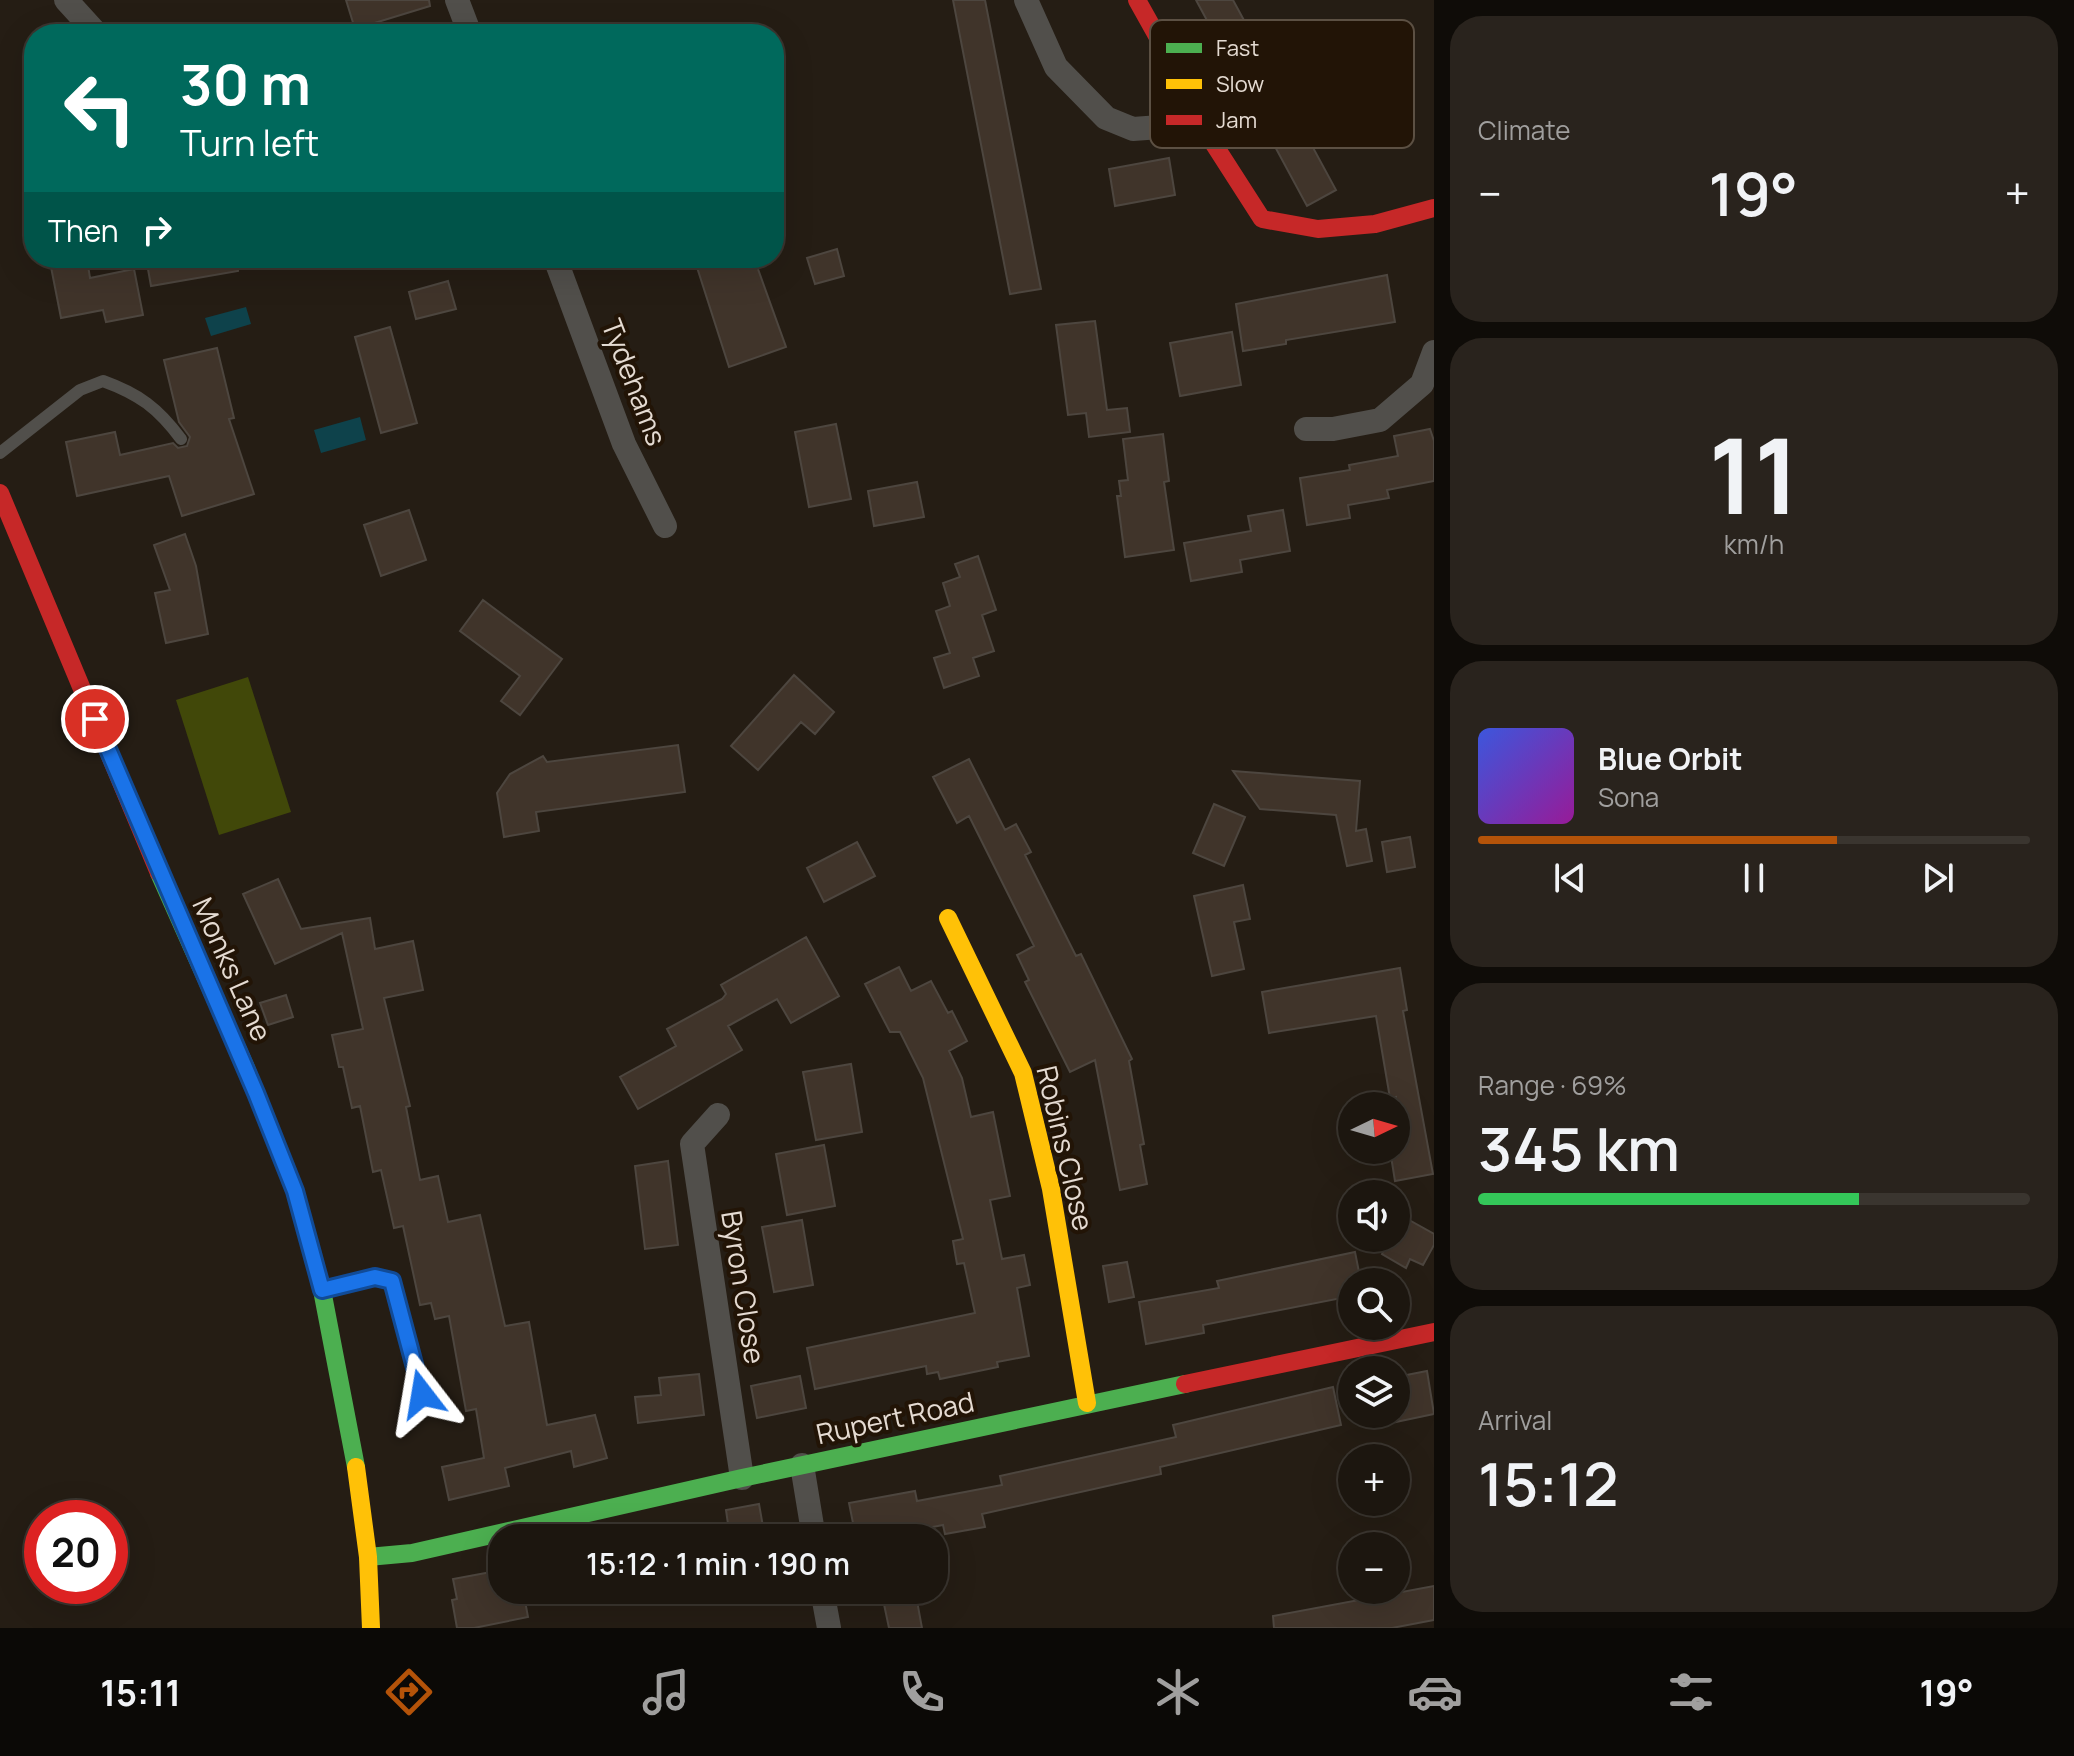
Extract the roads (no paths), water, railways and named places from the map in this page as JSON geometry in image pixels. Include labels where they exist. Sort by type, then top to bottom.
[{"type":"street","points":[[66,0],[88,24]]},
{"type":"street","points":[[457,0],[466,24]]},
{"type":"street","points":[[1026,0],[1056,67],[1106,118],[1133,129],[1150,128]]},
{"type":"street","points":[[1137,0],[1150,23]]},
{"type":"street","points":[[1216,148],[1262,219],[1318,229],[1375,224],[1434,208]]},
{"type":"street","name":"Tydehams","points":[[559,268],[624,444],[665,526]]},
{"type":"street","points":[[1306,429],[1333,429],[1380,420],[1422,384],[1434,352]]},
{"type":"street","name":"Monks Lane","points":[[0,493],[177,915],[246,1068],[295,1191],[322,1290],[355,1449],[368,1557],[371,1628]]},
{"type":"street","name":"Robins Close","points":[[948,918],[1023,1073],[1051,1189],[1087,1403]]},
{"type":"street","name":"Byron Close","points":[[718,1115],[692,1144],[742,1478]]},
{"type":"street","name":"Rupert Road","points":[[368,1557],[412,1553],[1087,1403],[1434,1332]]},
{"type":"street","points":[[802,1465],[812,1524]]},
{"type":"street","points":[[825,1604],[829,1628]]},
{"type":"lane","points":[[0,453],[80,390],[103,381],[136,393],[168,422],[181,439]]},
{"type":"lane","points":[[322,1290],[375,1277],[392,1281],[422,1394]]},
{"type":"water","points":[[246,307],[251,324],[211,336],[205,318]]},
{"type":"water","points":[[360,417],[366,440],[321,453],[314,430]]}]
